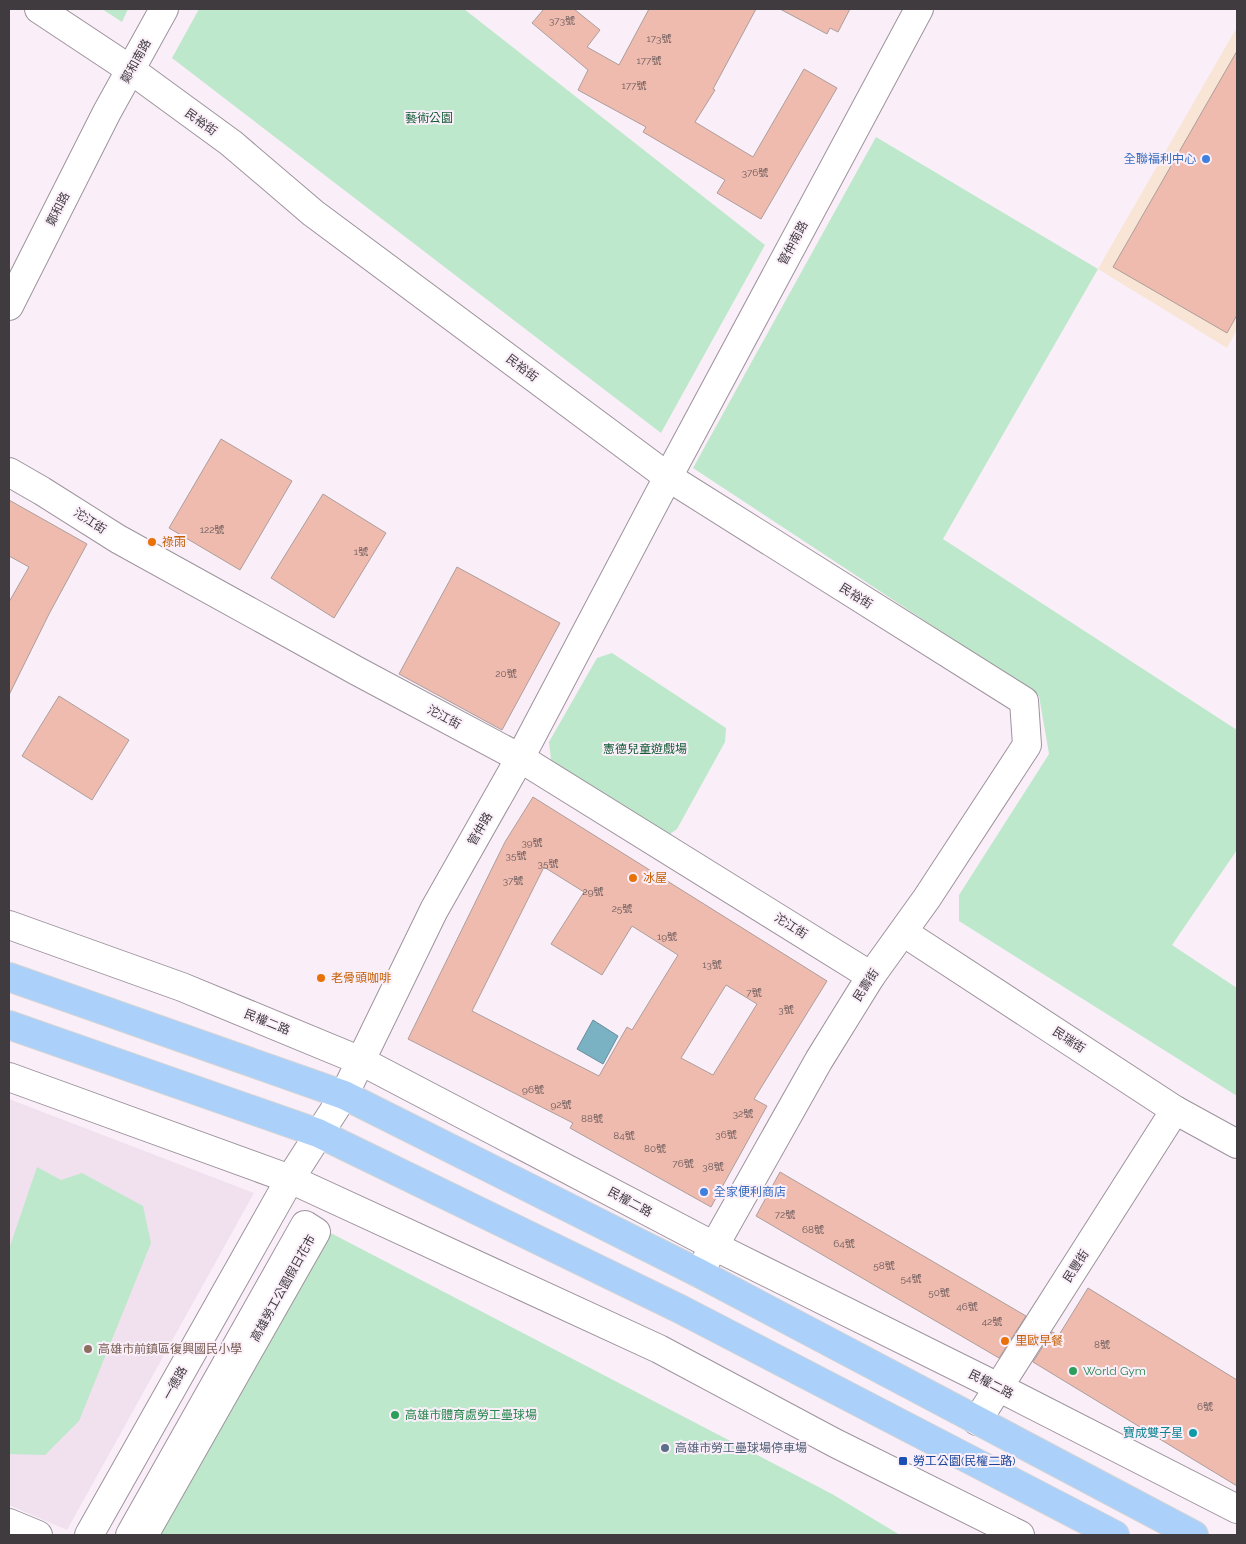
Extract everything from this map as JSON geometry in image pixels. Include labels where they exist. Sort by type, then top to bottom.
[{"type":"main road","points":[[9,976],[344,1095],[699,1273],[1194,1535]]},
{"type":"main road","points":[[9,1025],[318,1133],[680,1309],[1115,1535]]},
{"type":"street","name":"民裕街","points":[[39,9],[131,70],[231,143],[313,213],[668,477],[1024,702]]},
{"type":"street","name":"鄭和南路","points":[[107,112],[164,9]]},
{"type":"street","name":"管仲南路","points":[[668,477],[919,9]]},
{"type":"street","name":"鄭和路","points":[[9,306],[107,112]]},
{"type":"street","name":"沱江街","points":[[9,472],[118,539],[357,671],[520,758],[871,976]]},
{"type":"street","name":"管仲路","points":[[290,1179],[344,1095],[434,910],[520,758],[668,477]]},
{"type":"street","name":"民壽街","points":[[699,1273],[819,1060],[871,976],[903,932],[1027,745],[1024,702]]},
{"type":"street","name":"民權二路","points":[[9,924],[182,987],[361,1061],[714,1246],[1000,1388],[1237,1509]]},
{"type":"street","name":"民瑞街","points":[[903,932],[1175,1110],[1237,1144]]},
{"type":"street","points":[[9,1077],[290,1179],[659,1349],[835,1443],[1020,1535]]},
{"type":"street","name":"民豐街","points":[[977,1421],[1000,1388],[1044,1315],[1175,1110]]},
{"type":"street","name":"一德路","points":[[89,1535],[290,1179]]},
{"type":"street","name":"高雄勞工公園假日花市","points":[[130,1535],[305,1225],[316,1232],[144,1535]]},
{"type":"street","points":[[9,1523],[38,1535]]},
{"type":"shaded area","name":"全聯福利中心","points":[[1237,27],[1237,329],[1227,348],[1098,269]]},
{"type":"shaded area","name":"高雄市前鎮區復興國民小學","points":[[9,1099],[254,1193],[67,1530],[9,1505]]},
{"type":"green space","points":[[102,9],[128,9],[122,22]]},
{"type":"green space","name":"藝術公園","points":[[199,9],[464,9],[765,245],[661,433],[172,58]]},
{"type":"green space","points":[[876,137],[1098,269],[943,539],[1237,730],[1237,850],[1172,945],[1237,988],[1237,1096],[959,921],[959,895],[1049,754],[1039,696],[693,468]]},
{"type":"green space","name":"憲德兒童遊戲場","points":[[612,653],[726,728],[725,742],[677,829],[666,837],[551,760],[549,742],[597,658]]},
{"type":"green space","points":[[37,1167],[61,1180],[82,1173],[143,1206],[151,1243],[79,1421],[45,1455],[9,1454],[9,1249]]},
{"type":"green space","points":[[325,1230],[832,1494],[900,1535],[147,1535]]},
{"type":"water","points":[[593,1020],[618,1036],[603,1064],[577,1049]]},
{"type":"building","points":[[544,9],[574,9],[600,30],[587,47],[619,65],[649,9],[756,9],[713,89],[715,90],[695,122],[753,157],[804,69],[837,88],[761,219],[717,193],[725,180],[643,132],[646,127],[578,90],[588,70],[532,23]]},
{"type":"building","points":[[780,9],[850,9],[838,32],[830,28],[827,34]]},
{"type":"building","name":"全聯福利中心","points":[[1237,51],[1237,315],[1227,333],[1113,267]]},
{"type":"building","points":[[221,439],[292,481],[240,570],[169,528]]},
{"type":"building","points":[[323,494],[386,533],[334,618],[271,578]]},
{"type":"building","points":[[9,500],[87,544],[49,614],[9,695],[9,602],[29,567],[9,556]]},
{"type":"building","points":[[457,567],[560,623],[502,730],[399,674]]},
{"type":"building","points":[[59,696],[129,740],[92,800],[22,756]]},
{"type":"building","points":[[533,797],[827,981],[754,1099],[767,1106],[711,1207],[570,1128],[573,1123],[408,1039],[505,842]],"holes":[[[544,867],[584,892],[551,944],[602,975],[632,926],[678,955],[632,1030],[627,1027],[599,1076],[472,1011]],[[726,985],[757,1004],[713,1075],[681,1058]]]},
{"type":"building","points":[[780,1172],[1026,1316],[999,1358],[756,1216]]},
{"type":"building","name":"寶成雙子星","points":[[1088,1288],[1237,1380],[1237,1486],[1033,1362],[1052,1332],[1059,1335]]},
{"type":"place","name":"全聯福利中心","points":[[1206,159]]},
{"type":"place","name":"祿雨","points":[[152,542]]},
{"type":"place","name":"冰屋","points":[[633,878]]},
{"type":"place","name":"老骨頭咖啡","points":[[321,978]]},
{"type":"place","name":"全家便利商店","points":[[704,1192]]},
{"type":"place","name":"里歐早餐","points":[[1005,1341]]},
{"type":"place","name":"高雄市前鎮區復興國民小學","points":[[88,1349]]},
{"type":"place","name":"World Gym","points":[[1073,1371]]},
{"type":"place","name":"高雄市體育處勞工壘球場","points":[[395,1415]]},
{"type":"place","name":"寶成雙子星","points":[[1193,1433]]},
{"type":"place","name":"高雄市勞工壘球場停車場","points":[[665,1448]]},
{"type":"place","name":"勞工公園(民權二路)","points":[[903,1461]]}]
